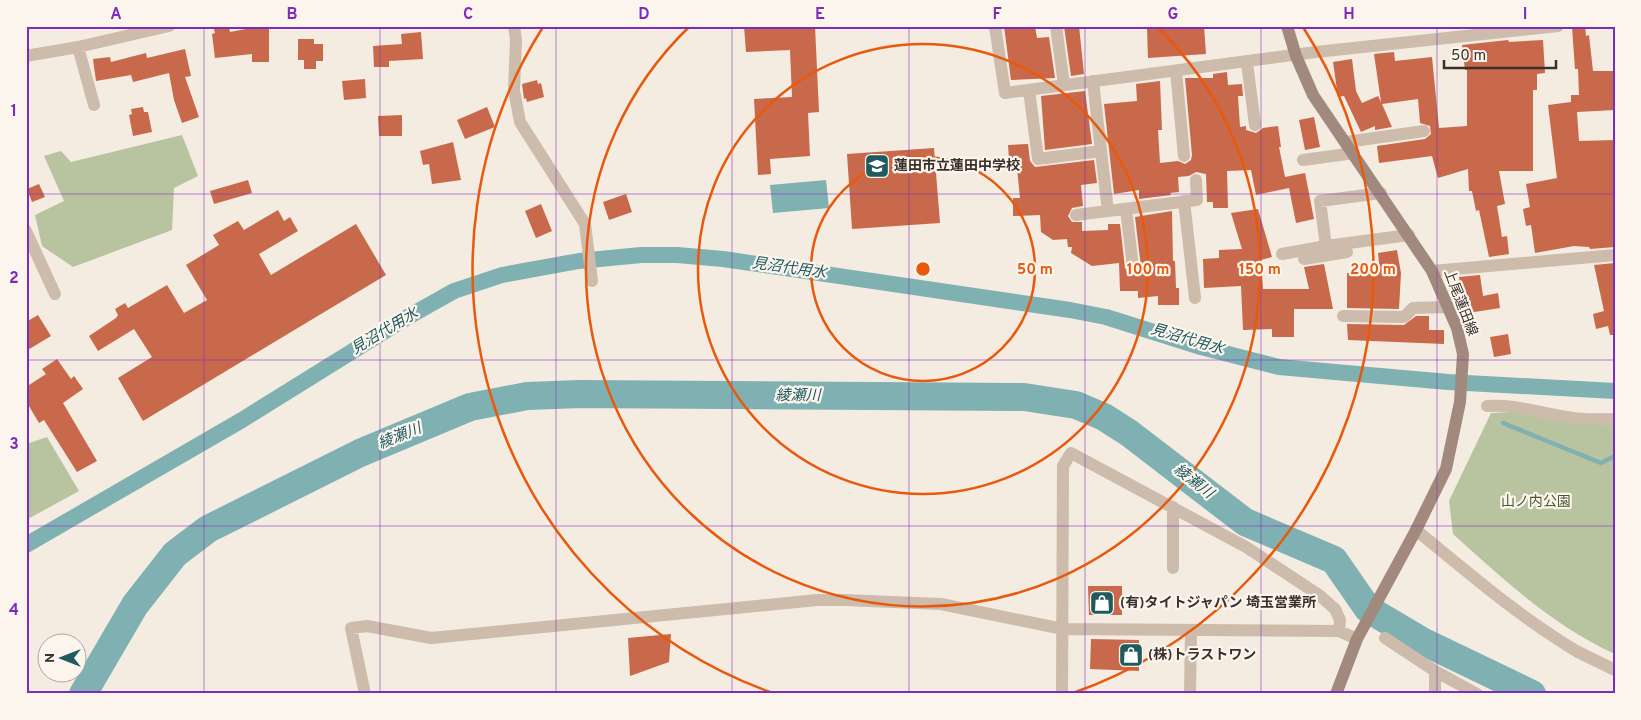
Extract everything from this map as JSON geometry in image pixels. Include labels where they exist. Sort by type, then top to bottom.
[{"type":"main road","name":"上尾蓮田線","points":[[1287,26],[1296,56],[1313,95],[1432,271],[1460,341],[1463,362],[1460,402],[1446,469],[1416,530],[1357,638],[1336,694]]},
{"type":"street","points":[[26,56],[78,47],[169,26]]},
{"type":"street","points":[[514,26],[516,40],[514,90],[520,122],[585,224],[591,275]]},
{"type":"street","points":[[995,26],[1005,93],[1296,56],[1558,26]]},
{"type":"street","points":[[1056,26],[1064,85]]},
{"type":"street","points":[[78,47],[94,105]]},
{"type":"street","points":[[1247,63],[1255,125]]},
{"type":"street","points":[[1176,71],[1184,156]]},
{"type":"street","points":[[1092,81],[1108,211]]},
{"type":"street","points":[[1029,90],[1038,159],[1101,151]]},
{"type":"street","points":[[1346,142],[1424,132]]},
{"type":"street","points":[[1303,160],[1354,153]]},
{"type":"street","points":[[1076,215],[1197,200],[1196,180]]},
{"type":"street","points":[[1326,246],[1320,201],[1381,193]]},
{"type":"street","points":[[1184,201],[1195,298]]},
{"type":"street","points":[[1126,209],[1133,267]]},
{"type":"street","points":[[26,231],[55,294]]},
{"type":"street","points":[[1282,254],[1326,246],[1411,239]]},
{"type":"street","points":[[1304,259],[1411,239]]},
{"type":"street","points":[[1432,271],[1615,256]]},
{"type":"street","points":[[1342,316],[1404,317],[1413,308],[1448,307]]},
{"type":"street","points":[[1487,406],[1506,405],[1558,416],[1615,419]]},
{"type":"street","points":[[1062,694],[1063,466],[1071,453],[1246,547],[1319,595],[1335,609],[1340,620],[1339,631]]},
{"type":"street","points":[[1173,507],[1173,568]]},
{"type":"street","points":[[1416,530],[1537,627],[1578,652],[1615,670]]},
{"type":"street","points":[[365,694],[351,628],[367,626],[431,638],[817,600],[941,604],[1063,629],[1191,632],[1339,631],[1357,638]]},
{"type":"street","points":[[1190,694],[1191,632]]},
{"type":"street","points":[[1385,638],[1435,671],[1477,694]]},
{"type":"street","points":[[1435,671],[1435,694]]},
{"type":"green space","points":[[182,135],[198,176],[174,188],[172,230],[73,267],[42,246],[35,215],[64,201],[44,156],[61,151],[71,162]]},
{"type":"green space","name":"山ノ内公園","points":[[1512,412],[1615,424],[1615,654],[1592,643],[1550,616],[1453,534],[1449,501],[1491,413]]},
{"type":"green space","points":[[47,437],[79,491],[26,520],[26,444]]},
{"type":"water","points":[[826,180],[829,208],[773,213],[770,185]]},
{"type":"building","points":[[213,26],[229,26],[230,32],[246,29],[269,29],[269,62],[252,62],[252,54],[215,58],[212,34],[215,33]]},
{"type":"building","points":[[744,26],[815,26],[819,112],[808,113],[810,156],[770,159],[771,174],[758,175],[754,99],[792,97],[790,50],[746,52]]},
{"type":"building","points":[[1004,26],[1035,26],[1037,38],[1049,37],[1055,78],[1011,80]]},
{"type":"building","points":[[1064,26],[1079,26],[1084,74],[1071,76]]},
{"type":"building","points":[[1176,26],[1204,26],[1206,54],[1148,58],[1147,29],[1177,29]]},
{"type":"building","points":[[1585,26],[1586,36],[1589,35],[1593,71],[1615,71],[1615,110],[1577,112],[1579,141],[1615,140],[1615,247],[1590,249],[1589,247],[1574,246],[1535,253],[1531,225],[1526,226],[1523,209],[1530,207],[1526,184],[1557,178],[1548,105],[1571,102],[1571,95],[1579,95],[1578,69],[1575,69],[1572,27]]},
{"type":"building","points":[[421,32],[423,59],[389,61],[389,67],[374,67],[373,46],[402,44],[401,34]]},
{"type":"building","points":[[298,39],[314,39],[314,44],[323,44],[323,61],[316,61],[316,69],[304,69],[304,60],[298,60]]},
{"type":"building","points":[[1508,40],[1509,42],[1543,40],[1545,73],[1537,74],[1537,90],[1533,90],[1533,171],[1499,171],[1505,204],[1497,206],[1502,237],[1507,236],[1509,254],[1489,257],[1479,210],[1476,211],[1472,191],[1469,191],[1468,169],[1438,178],[1432,156],[1379,163],[1377,146],[1425,139],[1431,134],[1430,126],[1420,123],[1418,99],[1382,104],[1392,127],[1375,130],[1375,126],[1361,132],[1344,96],[1338,97],[1333,62],[1352,59],[1356,91],[1362,103],[1378,96],[1381,102],[1374,54],[1394,52],[1395,61],[1432,57],[1439,128],[1467,126],[1467,70],[1465,70],[1462,45]]},
{"type":"building","points":[[185,49],[191,76],[185,77],[199,117],[182,123],[174,100],[169,73],[133,82],[131,75],[96,81],[93,59],[110,57],[111,62],[146,53],[147,58]]},
{"type":"building","points":[[1227,72],[1228,85],[1242,84],[1243,96],[1238,96],[1240,127],[1246,126],[1246,130],[1256,133],[1263,128],[1278,126],[1281,147],[1279,147],[1285,177],[1305,173],[1314,219],[1296,223],[1289,188],[1256,195],[1251,170],[1227,171],[1228,208],[1213,208],[1213,202],[1207,202],[1206,174],[1196,172],[1189,176],[1178,177],[1179,192],[1170,193],[1171,195],[1139,199],[1139,190],[1114,194],[1104,104],[1137,101],[1136,84],[1160,81],[1162,130],[1158,130],[1160,163],[1178,161],[1185,164],[1191,160],[1192,155],[1185,78],[1213,78],[1213,74]]},
{"type":"building","points":[[365,79],[366,98],[344,100],[342,81]]},
{"type":"building","points":[[537,80],[538,84],[541,83],[544,97],[527,102],[526,98],[524,99],[522,84]]},
{"type":"building","points":[[1085,91],[1092,144],[1045,150],[1041,96]]},
{"type":"building","points":[[143,107],[144,112],[148,112],[152,132],[133,136],[129,115],[132,114],[131,109]]},
{"type":"building","points":[[487,107],[495,127],[465,139],[457,120]]},
{"type":"building","points":[[402,115],[402,136],[379,136],[378,116]]},
{"type":"building","points":[[1314,117],[1320,147],[1305,150],[1299,120]]},
{"type":"building","points":[[453,142],[461,180],[432,184],[429,164],[423,165],[420,151]]},
{"type":"building","points":[[1028,144],[1030,161],[1035,167],[1094,160],[1097,183],[1081,185],[1083,206],[1072,208],[1068,216],[1072,222],[1082,222],[1082,231],[1108,230],[1108,224],[1120,224],[1125,268],[1129,274],[1137,274],[1141,267],[1135,217],[1172,211],[1173,261],[1175,261],[1176,288],[1179,288],[1179,305],[1158,305],[1158,296],[1138,298],[1138,291],[1120,291],[1119,263],[1092,266],[1071,253],[1072,247],[1068,247],[1067,239],[1053,240],[1041,232],[1040,215],[1013,216],[1013,198],[1020,198],[1016,159],[1009,159],[1008,145]]},
{"type":"building","points":[[934,148],[940,223],[852,229],[847,154]]},
{"type":"building","points":[[248,180],[252,193],[214,204],[210,191]]},
{"type":"building","points":[[39,184],[45,197],[32,202],[27,189]]},
{"type":"building","points":[[626,194],[632,212],[609,220],[603,202]]},
{"type":"building","points":[[541,204],[552,231],[536,238],[525,211]]},
{"type":"building","points":[[1258,209],[1272,257],[1261,260],[1263,289],[1309,289],[1304,267],[1324,264],[1333,309],[1294,309],[1294,337],[1272,337],[1272,329],[1243,330],[1241,286],[1204,288],[1203,259],[1219,258],[1219,250],[1242,249],[1231,213]]},
{"type":"building","points":[[278,210],[284,221],[290,217],[298,231],[259,254],[271,275],[356,224],[386,275],[143,421],[118,378],[152,357],[134,329],[98,351],[89,336],[116,318],[118,315],[115,309],[125,303],[128,308],[167,285],[184,313],[207,300],[186,265],[219,245],[213,235],[238,221],[244,230]]},
{"type":"building","points":[[1397,250],[1401,273],[1399,309],[1347,308],[1347,273],[1380,272],[1378,253]]},
{"type":"building","points":[[1615,263],[1615,335],[1610,335],[1608,326],[1596,329],[1593,314],[1604,311],[1594,265]]},
{"type":"building","points":[[1480,275],[1483,296],[1498,293],[1500,308],[1468,313],[1464,293],[1461,293],[1459,277]]},
{"type":"building","points":[[38,315],[51,336],[26,351],[26,322]]},
{"type":"building","points":[[1416,316],[1429,316],[1429,330],[1444,330],[1444,344],[1348,340],[1347,324],[1404,325]]},
{"type":"building","points":[[1508,334],[1511,354],[1494,357],[1490,337]]},
{"type":"building","points":[[57,359],[71,379],[74,376],[83,389],[63,403],[97,461],[77,472],[44,420],[39,423],[26,401],[26,387],[46,374],[42,369]]},
{"type":"building","points":[[1088,586],[1122,586],[1122,615],[1089,615]]},
{"type":"building","points":[[671,634],[669,662],[630,676],[628,638]]},
{"type":"building","points":[[1091,639],[1139,640],[1139,671],[1090,669]]},
{"type":"waterway","name":"見沼代用水","points":[[26,545],[242,420],[406,318],[454,291],[502,275],[579,261],[641,255],[677,255],[723,259],[1070,310],[1106,317],[1201,347],[1279,367],[1448,382],[1615,391]]},
{"type":"waterway","name":"綾瀬川","points":[[83,694],[135,605],[175,554],[208,529],[360,453],[470,407],[527,396],[580,394],[1024,397],[1076,405],[1104,417],[1129,433],[1245,522],[1334,560],[1368,609],[1422,641],[1532,694]]},
{"type":"waterway","points":[[1503,423],[1601,463],[1615,456]]},
{"type":"place","name":"蓮田市立蓮田中学校","points":[[877,166]]},
{"type":"place","name":"(有)タイトジャパン 埼玉営業所","points":[[1102,603]]},
{"type":"place","name":"(株)トラストワン","points":[[1131,655]]}]
